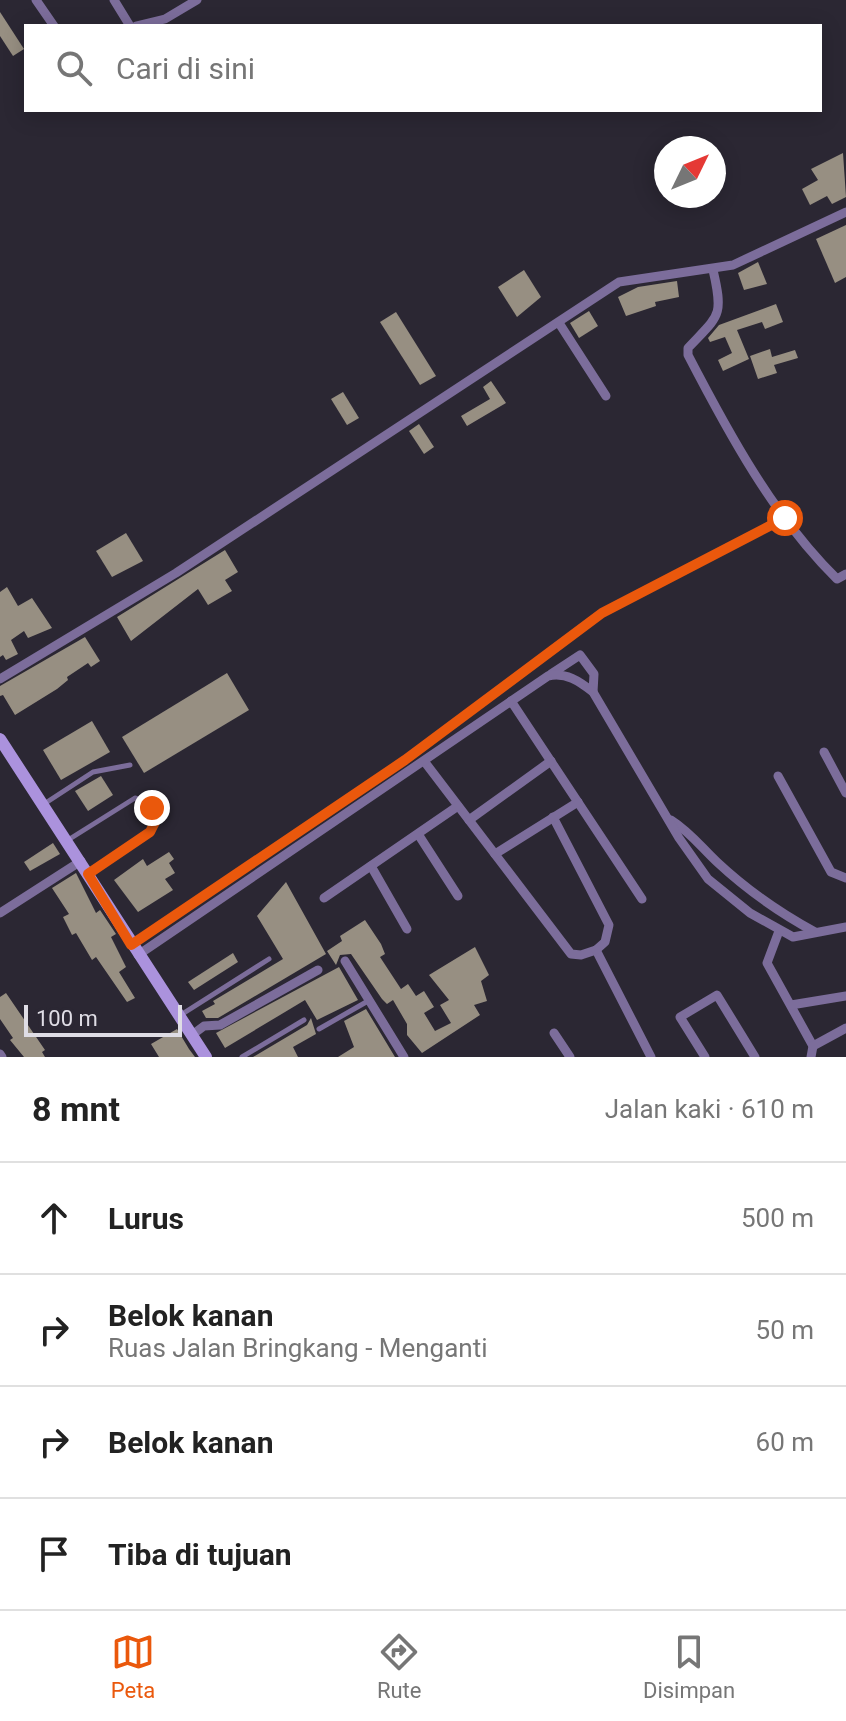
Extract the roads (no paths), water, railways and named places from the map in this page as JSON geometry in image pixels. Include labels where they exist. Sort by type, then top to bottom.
[{"type":"main road","points":[[0,739],[206,1057]]},
{"type":"street","points":[[36,0],[53,24]]},
{"type":"street","points":[[114,0],[132,24]]},
{"type":"street","points":[[142,24],[165,19],[193,1]]},
{"type":"street","points":[[0,679],[176,573],[619,282],[733,265],[846,212]]},
{"type":"street","points":[[713,270],[721,310],[717,320],[688,348],[688,355],[802,545],[842,577],[846,590]]},
{"type":"street","points":[[559,323],[606,396]]},
{"type":"street","points":[[135,950],[580,655],[594,674],[593,692]]},
{"type":"street","points":[[548,676],[559,674],[578,680],[593,692],[679,838],[708,879],[738,900],[750,913],[793,937],[846,927]]},
{"type":"street","points":[[511,701],[642,899]]},
{"type":"street","points":[[824,752],[846,793]]},
{"type":"street","points":[[424,761],[571,954],[581,955],[596,950],[605,942],[609,925],[553,817]]},
{"type":"street","points":[[469,820],[551,761]]},
{"type":"street","points":[[778,776],[831,872],[846,878]]},
{"type":"street","points":[[495,854],[578,802]]},
{"type":"street","points":[[324,898],[458,806]]},
{"type":"street","points":[[671,820],[694,834],[717,862],[771,907],[816,933]]},
{"type":"street","points":[[418,834],[458,896]]},
{"type":"street","points":[[0,913],[81,861]]},
{"type":"street","points":[[371,866],[407,929]]},
{"type":"street","points":[[738,900],[747,884]]},
{"type":"street","points":[[779,931],[767,963],[813,1046],[811,1057]]},
{"type":"street","points":[[596,950],[651,1057]]},
{"type":"street","points":[[345,961],[404,1057]]},
{"type":"street","points":[[192,1035],[204,1026],[220,1025],[318,970]]},
{"type":"street","points":[[705,1057],[680,1017],[717,995],[755,1057]]},
{"type":"street","points":[[791,1005],[846,996]]},
{"type":"street","points":[[813,1046],[846,1028]]},
{"type":"street","points":[[554,1033],[570,1057]]},
{"type":"lane","points":[[135,950],[405,760],[602,613],[785,518]]},
{"type":"lane","points":[[43,805],[93,772],[130,765]]},
{"type":"lane","points":[[67,841],[135,798],[143,799],[152,808],[157,818],[150,832],[88,874]]},
{"type":"lane","points":[[178,1017],[269,959]]},
{"type":"lane","points":[[319,1029],[368,1001]]},
{"type":"lane","points":[[242,1057],[304,1020]]}]
